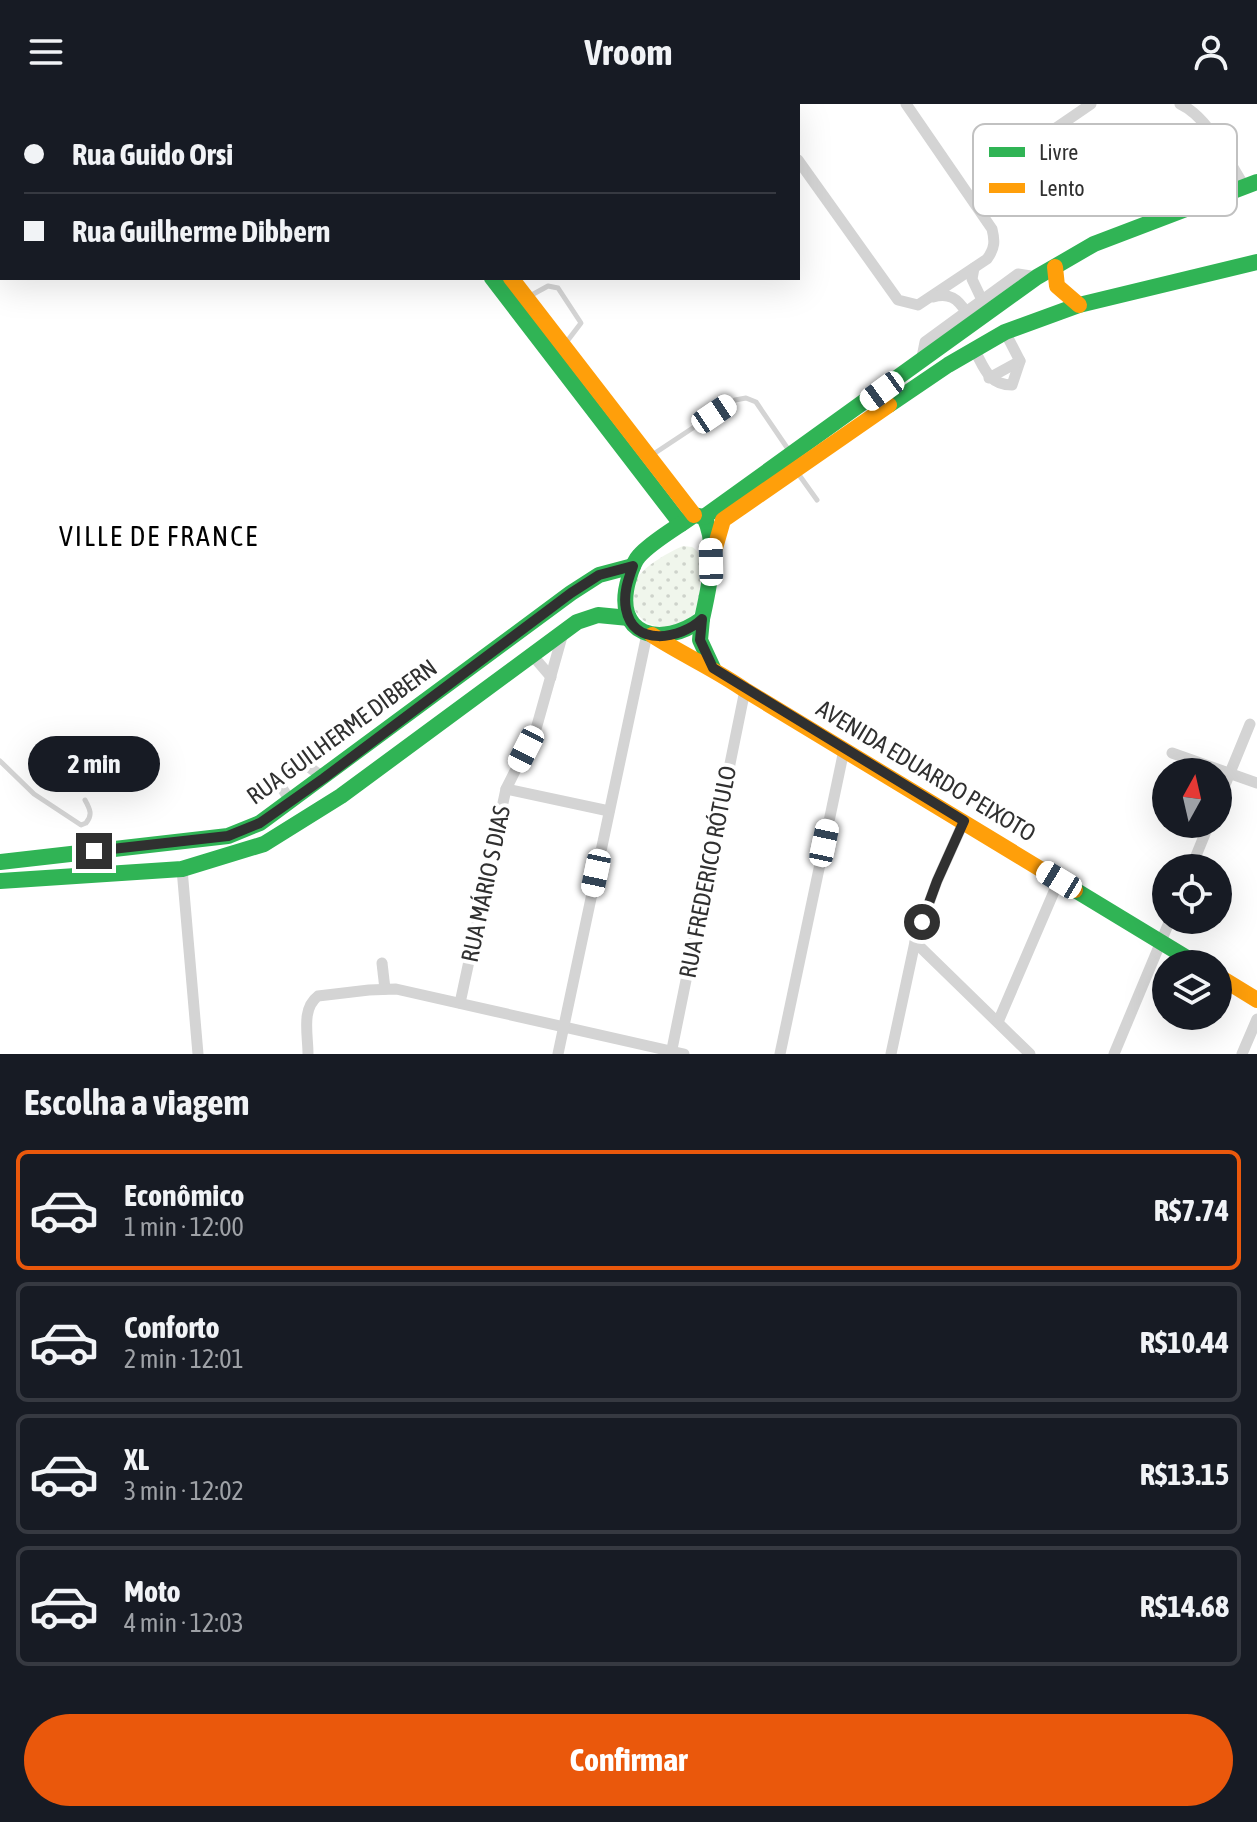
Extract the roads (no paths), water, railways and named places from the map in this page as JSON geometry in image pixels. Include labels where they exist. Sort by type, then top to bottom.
[{"type":"main road","points":[[713,668],[700,640],[711,562],[723,520],[921,362],[1037,277],[1094,244],[1166,216]]},
{"type":"main road","points":[[702,619],[680,634],[665,637],[649,635],[629,618],[625,597],[638,556],[693,519],[794,463],[975,352],[1043,316],[1257,262]]},
{"type":"main road","points":[[1055,267],[1056,287],[1079,305]]},
{"type":"main road","points":[[1037,277],[1048,293],[1043,316]]},
{"type":"main road","points":[[494,280],[693,519],[710,530],[711,562]]},
{"type":"main road","points":[[513,280],[651,456],[693,519]]},
{"type":"main road","name":"RUA GUILHERME DIBBERN","points":[[0,862],[228,836],[260,823],[571,593],[599,575],[633,566]]},
{"type":"main road","name":"RUA GUILHERME DIBBERN","points":[[0,881],[182,869],[264,844],[308,817],[577,622],[598,615],[629,618]]},
{"type":"main road","name":"AVENIDA EDUARDO PEIXOTO","points":[[649,635],[683,656],[713,668],[1174,950]]},
{"type":"main road","points":[[1232,985],[1257,1000]]},
{"type":"street","points":[[906,104],[973,201]]},
{"type":"street","points":[[1062,124],[1091,104]]},
{"type":"street","points":[[1180,104],[1190,109],[1204,124]]},
{"type":"street","points":[[800,163],[898,300],[918,305],[974,268],[993,251],[995,241],[992,229],[983,216]]},
{"type":"street","points":[[1237,167],[1251,185]]},
{"type":"street","points":[[974,268],[972,279],[982,300]]},
{"type":"street","points":[[921,362],[925,342],[982,300],[1018,274],[1037,277]]},
{"type":"street","points":[[933,297],[941,294],[958,300],[966,312]]},
{"type":"street","points":[[975,352],[989,378],[1000,385],[1012,385],[1020,361],[1007,335]]},
{"type":"street","points":[[989,378],[1020,361]]},
{"type":"street","name":"RUA MÁRIO S DIAS","points":[[460,1003],[506,789],[536,729],[563,633]]},
{"type":"street","points":[[558,1054],[649,635]]},
{"type":"street","points":[[533,656],[551,677]]},
{"type":"street","name":"RUA FREDERICO RÓTULO","points":[[672,1053],[745,690]]},
{"type":"street","points":[[1232,766],[1250,724]]},
{"type":"street","points":[[780,1054],[844,750]]},
{"type":"street","points":[[1172,753],[1186,758]]},
{"type":"street","points":[[298,759],[324,778]]},
{"type":"street","points":[[1232,774],[1257,783]]},
{"type":"street","points":[[275,777],[291,802]]},
{"type":"street","points":[[506,789],[609,811]]},
{"type":"street","points":[[891,1054],[915,942],[937,881],[964,821]]},
{"type":"street","points":[[182,869],[198,1054]]},
{"type":"street","points":[[998,1022],[1059,880]]},
{"type":"street","points":[[1114,1054],[1164,934]]},
{"type":"street","points":[[915,942],[1030,1054]]},
{"type":"street","points":[[382,963],[385,989]]},
{"type":"street","points":[[308,1054],[307,1012],[310,1002],[318,996],[385,989],[684,1054]]},
{"type":"street","points":[[1242,1054],[1257,1019]]},
{"type":"lane","points":[[527,298],[548,286],[558,288],[581,323],[564,346]]},
{"type":"lane","points":[[651,456],[735,400],[746,398],[756,402],[817,500]]},
{"type":"lane","points":[[0,761],[34,794],[81,825],[90,818],[85,800]]},
{"type":"district","name":"VILLE DE FRANCE","points":[[159,536]]}]
